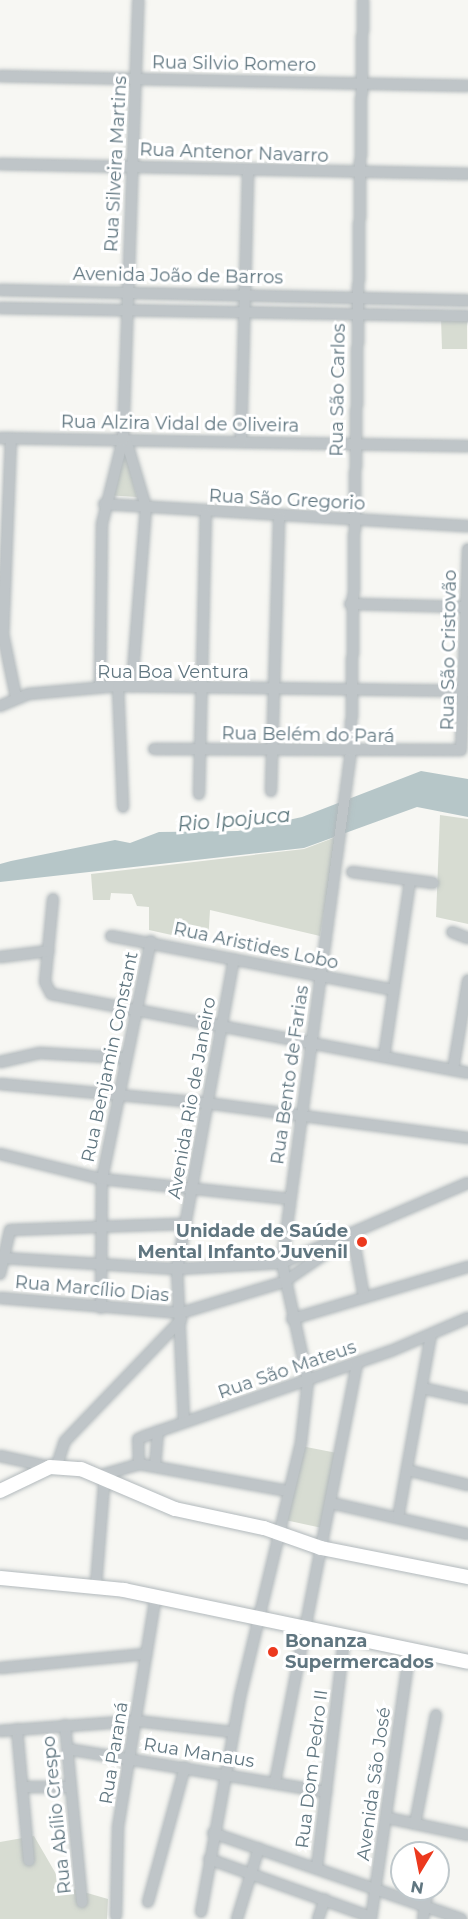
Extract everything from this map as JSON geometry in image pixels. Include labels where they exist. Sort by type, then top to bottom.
[{"type":"main road","points":[[4,1487],[53,1468],[105,1474],[122,1488],[175,1509],[279,1533],[321,1548],[468,1577]]},
{"type":"main road","points":[[1,1578],[96,1586],[156,1596],[409,1654],[468,1662]]},
{"type":"street","name":"Rua Silveira Martins","points":[[100,687],[104,504],[124,440],[124,309],[135,166],[138,0]]},
{"type":"street","name":"Rua São Carlos","points":[[348,780],[351,751],[350,604],[363,0]]},
{"type":"street","name":"Rua Silvio Romero","points":[[0,75],[468,86]]},
{"type":"street","name":"Rua Antenor Navarro","points":[[0,164],[468,174]]},
{"type":"street","points":[[241,442],[248,171]]},
{"type":"street","name":"Avenida João de Barros","points":[[0,290],[245,292],[468,301]]},
{"type":"street","name":"Avenida João de Barros","points":[[0,308],[468,316]]},
{"type":"street","points":[[6,438],[3,634],[16,698]]},
{"type":"street","name":"Rua Alzira Vidal de Oliveira","points":[[6,438],[468,446]]},
{"type":"street","points":[[124,440],[146,507],[132,686]]},
{"type":"street","name":"Rua São Gregorio","points":[[104,504],[206,513],[468,526]]},
{"type":"street","points":[[199,794],[206,513]]},
{"type":"street","points":[[271,791],[279,517]]},
{"type":"street","name":"Rua São Cristovão","points":[[461,750],[466,691],[468,549]]},
{"type":"street","points":[[350,604],[467,607]]},
{"type":"street","points":[[118,686],[123,807]]},
{"type":"street","name":"Rua Boa Ventura","points":[[0,706],[16,698],[118,686],[466,691]]},
{"type":"street","name":"Rua Belém do Pará","points":[[154,749],[272,752],[461,750]]},
{"type":"street","name":"Rua Bento de Farias","points":[[308,1381],[292,1319],[282,1263],[299,1114],[322,976],[348,780]]},
{"type":"street","points":[[352,872],[433,883]]},
{"type":"street","points":[[384,1057],[410,880]]},
{"type":"street","points":[[53,899],[46,991],[222,1027],[468,1072]]},
{"type":"street","points":[[452,932],[468,938]]},
{"type":"street","name":"Rua Aristides Lobo","points":[[111,936],[151,941],[394,990]]},
{"type":"street","name":"Rua Benjamin Constant","points":[[101,1308],[102,1179],[151,941]]},
{"type":"street","points":[[0,957],[49,951]]},
{"type":"street","name":"Avenida Rio de Janeiro","points":[[184,1422],[181,1316],[177,1269],[234,959]]},
{"type":"street","points":[[453,1070],[468,980]]},
{"type":"street","points":[[0,1062],[40,1053],[126,1058]]},
{"type":"street","points":[[0,1084],[206,1103],[468,1138]]},
{"type":"street","points":[[0,1154],[102,1179],[290,1199]]},
{"type":"street","points":[[3,1258],[177,1269],[282,1263],[348,1238],[468,1183]]},
{"type":"street","points":[[0,1274],[7,1232],[100,1225],[186,1224]]},
{"type":"street","points":[[0,1456],[53,1468],[65,1441],[181,1316],[284,1281],[348,1238]]},
{"type":"street","points":[[348,1238],[364,1297]]},
{"type":"street","points":[[292,1319],[468,1267]]},
{"type":"street","name":"Rua Marcílio Dias","points":[[0,1298],[181,1316]]},
{"type":"street","name":"Rua São Mateus","points":[[139,1464],[138,1439],[308,1381],[431,1335],[468,1318]]},
{"type":"street","points":[[398,1518],[431,1335]]},
{"type":"street","points":[[275,1782],[357,1363]]},
{"type":"street","points":[[201,1912],[232,1732],[257,1618],[279,1533],[308,1381]]},
{"type":"street","points":[[422,1388],[468,1398]]},
{"type":"street","points":[[155,1466],[158,1431]]},
{"type":"street","points":[[96,1586],[105,1474],[139,1464],[288,1491]]},
{"type":"street","points":[[407,1470],[468,1485]]},
{"type":"street","points":[[331,1503],[468,1534]]},
{"type":"street","name":"Rua Paraná","points":[[116,1917],[118,1827],[156,1596]]},
{"type":"street","name":"Rua Dom Pedro II","points":[[317,1867],[344,1640]]},
{"type":"street","points":[[0,1668],[146,1654]]},
{"type":"street","name":"Avenida São José","points":[[371,1918],[388,1818],[409,1654]]},
{"type":"street","points":[[415,1824],[436,1715]]},
{"type":"street","points":[[0,1731],[135,1721],[232,1732]]},
{"type":"street","name":"Rua Abílio Crespo","points":[[65,1725],[82,1902]]},
{"type":"street","points":[[17,1729],[29,1860]]},
{"type":"street","name":"Rua Manaus","points":[[67,1749],[225,1773],[326,1792]]},
{"type":"street","points":[[148,1902],[185,1767]]},
{"type":"street","points":[[22,1787],[71,1787]]},
{"type":"street","points":[[388,1818],[468,1834]]},
{"type":"street","points":[[213,1833],[317,1867],[462,1919]]},
{"type":"street","points":[[237,1919],[258,1848]]},
{"type":"street","points":[[209,1858],[325,1899],[371,1918]]},
{"type":"street","points":[[318,1919],[325,1899]]},
{"type":"street","points":[[423,1919],[426,1901]]},
{"type":"shaded area","points":[[441,318],[467,318],[467,349],[442,349]]},
{"type":"shaded area","points":[[122,440],[137,497],[105,495]]},
{"type":"shaded area","name":"Rio Ipojuca","points":[[421,771],[468,779],[468,817],[417,807],[304,848],[0,882],[0,864],[11,861],[115,840],[130,843],[159,832],[238,831],[302,817]]},
{"type":"shaded area","points":[[440,815],[468,819],[468,924],[436,917]]},
{"type":"shaded area","points":[[336,837],[320,936],[210,910],[208,943],[149,930],[149,907],[137,906],[132,894],[111,893],[110,900],[93,900],[91,874],[304,849]]},
{"type":"shaded area","points":[[301,1446],[337,1453],[322,1528],[285,1520]]},
{"type":"shaded area","points":[[34,1836],[63,1886],[108,1899],[107,1919],[0,1919],[0,1842]]},
{"type":"place","name":"Unidade de Saúde Mental Infanto Juvenil","points":[[362,1242]]},
{"type":"place","name":"Bonanza Supermercados","points":[[273,1652]]}]
